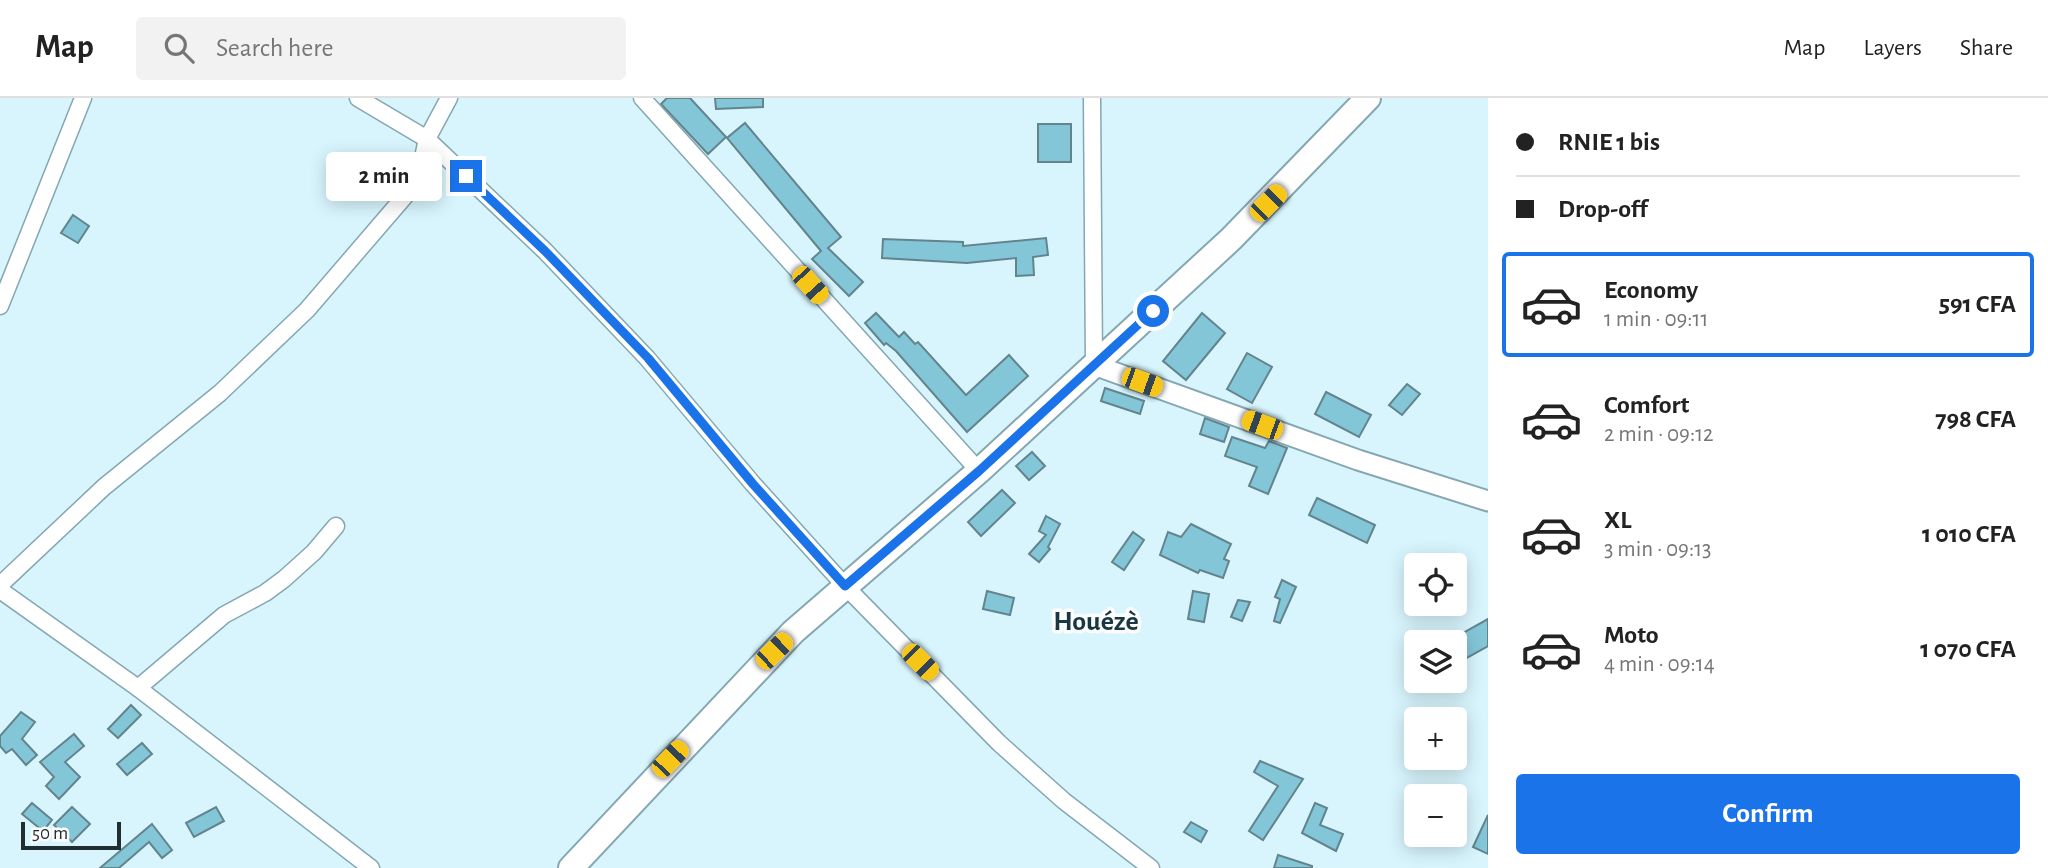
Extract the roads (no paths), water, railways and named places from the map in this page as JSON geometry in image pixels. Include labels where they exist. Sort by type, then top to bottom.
[{"type":"main road","points":[[571,868],[754,670],[845,586],[979,471],[1231,239],[1321,151],[1368,98]]},
{"type":"street","points":[[0,306],[83,98]]},
{"type":"street","points":[[358,98],[427,138],[545,251],[648,358],[753,484],[845,586],[999,743],[1133,862],[1151,868]]},
{"type":"street","points":[[371,868],[138,688],[0,587],[94,496],[220,393],[307,310],[405,196],[421,167],[427,138],[449,98]]},
{"type":"street","points":[[642,98],[979,471]]},
{"type":"street","points":[[1092,98],[1094,365],[1358,460],[1488,501]]},
{"type":"street","points":[[138,688],[224,615],[265,593],[284,579],[314,552],[336,526]]},
{"type":"district","name":"Houézè","points":[[1096,622]]}]
